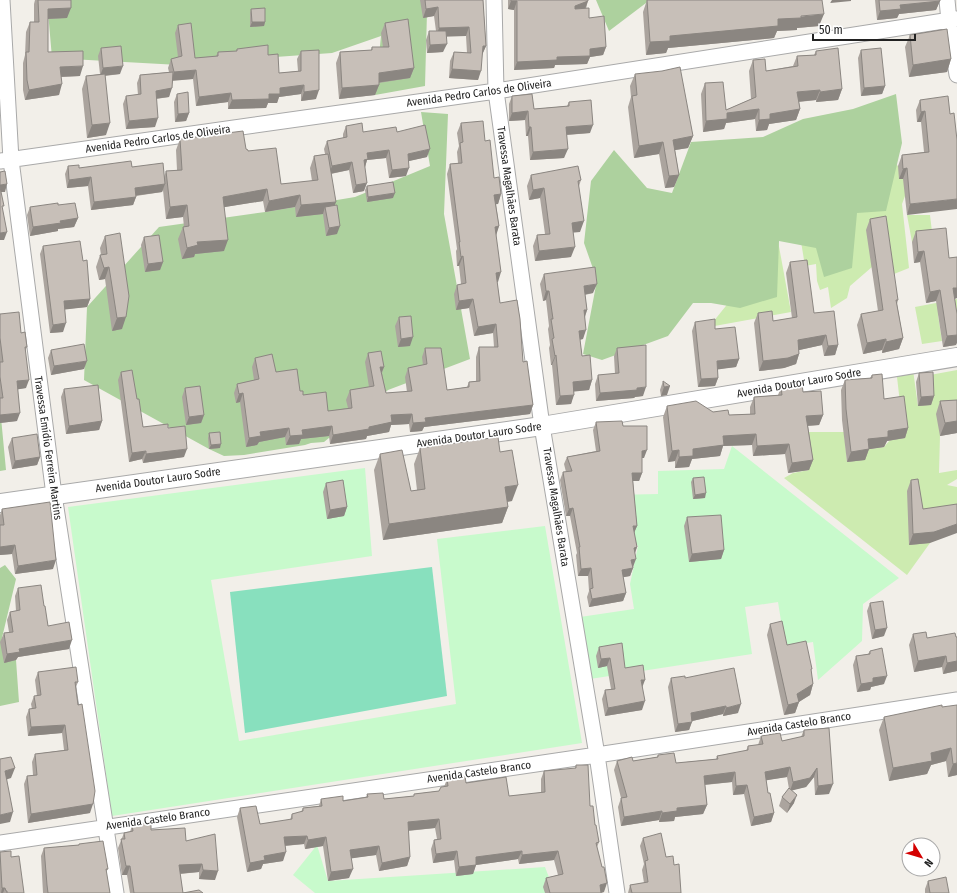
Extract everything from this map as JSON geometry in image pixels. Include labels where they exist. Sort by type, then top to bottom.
[{"type":"street","name":"Travessa Emídio Ferreira Martins","points":[[2,0],[6,161],[54,495],[116,893]]},
{"type":"street","name":"Travessa Magalhães Barata","points":[[494,0],[496,91],[542,426],[597,755],[617,893]]},
{"type":"street","points":[[947,0],[953,20],[957,75]]},
{"type":"street","name":"Avenida Pedro Carlos de Oliveira","points":[[6,161],[496,91],[953,20]]},
{"type":"street","name":"Avenida Doutor Lauro Sodre","points":[[0,503],[542,426],[957,357]]},
{"type":"street","name":"Avenida Castelo Branco","points":[[0,843],[957,700]]},
{"type":"green space","points":[[47,0],[431,0],[427,12],[425,86],[375,95],[381,36],[332,53],[179,65],[52,58]]},
{"type":"green space","points":[[596,0],[653,0],[646,3],[609,31]]},
{"type":"green space","points":[[896,94],[902,143],[886,211],[857,213],[852,268],[824,277],[816,248],[779,241],[777,297],[740,308],[711,303],[693,303],[668,336],[602,360],[583,354],[597,280],[584,243],[591,181],[614,150],[647,188],[672,193],[691,142],[763,137],[803,119],[853,109]]},
{"type":"green space","points":[[421,112],[448,114],[444,214],[470,359],[388,390],[324,442],[244,455],[224,456],[209,449],[84,380],[87,307],[159,227],[265,212],[355,197],[430,166]]},
{"type":"green space","points":[[859,139],[917,179],[905,196],[902,204],[909,268],[889,276],[872,267],[850,286],[847,298],[831,308],[828,287],[820,290],[817,281],[816,264],[805,266],[797,217]]},
{"type":"green space","points":[[907,215],[930,215],[933,240],[912,242]]},
{"type":"green space","points":[[778,241],[791,312],[709,327]]},
{"type":"green space","points":[[957,299],[957,339],[938,315],[942,341],[922,344],[915,307]]},
{"type":"green space","points":[[913,370],[918,406],[930,375],[957,370],[957,410],[940,436],[939,473],[957,470],[957,479],[947,485],[957,487],[957,513],[930,543],[907,575],[784,478],[793,473],[809,470],[803,432],[844,432],[847,462],[864,450],[884,447],[890,440],[904,438],[897,377]]},
{"type":"green space","points":[[0,407],[6,470],[0,471]]},
{"type":"green space","points":[[732,446],[899,578],[863,604],[862,641],[818,680],[813,642],[785,646],[778,602],[745,607],[752,654],[590,679],[580,617],[634,609],[630,584],[638,546],[615,517],[614,495],[658,494],[658,471],[724,469]]},
{"type":"green space","points":[[365,468],[372,556],[211,580],[239,741],[456,704],[437,539],[545,526],[582,743],[112,816],[68,507]]},
{"type":"green space","points":[[5,565],[16,579],[1,642],[16,660],[19,702],[0,706],[0,568]]},
{"type":"green space","points":[[432,567],[447,696],[245,733],[230,592]]},
{"type":"green space","points":[[317,845],[328,881],[545,867],[555,893],[315,893],[293,875]]},
{"type":"building","points":[[38,0],[71,0],[71,8],[48,9],[48,52],[83,51],[83,66],[60,67],[62,84],[29,90],[27,80],[26,52],[29,52],[30,22],[39,22]]},
{"type":"building","points":[[425,0],[483,0],[486,46],[483,46],[481,71],[452,69],[454,52],[471,53],[469,27],[439,28],[438,7],[426,9]]},
{"type":"building","points":[[511,0],[588,0],[575,6],[575,9],[589,8],[589,18],[604,16],[606,47],[590,49],[590,56],[557,57],[557,60],[517,62],[517,1]]},
{"type":"building","points":[[647,0],[822,0],[824,14],[801,16],[801,18],[778,19],[778,26],[670,36],[670,41],[650,42]]},
{"type":"building","points":[[879,0],[940,1],[900,5],[901,9],[880,11]]},
{"type":"building","points":[[265,8],[265,22],[252,22],[251,9]]},
{"type":"building","points":[[408,19],[414,68],[379,73],[379,85],[342,88],[340,52],[372,50],[372,47],[389,47],[385,23]]},
{"type":"building","points":[[191,23],[195,58],[218,56],[218,52],[237,51],[237,49],[268,45],[268,55],[278,54],[279,73],[301,71],[301,51],[319,50],[319,90],[304,92],[304,85],[280,88],[280,94],[269,94],[269,99],[232,100],[231,93],[199,97],[196,70],[174,72],[171,59],[182,56],[178,25]]},
{"type":"building","points":[[947,29],[951,59],[913,65],[910,35]]},
{"type":"building","points":[[429,31],[446,31],[447,44],[430,45]]},
{"type":"building","points":[[121,46],[123,66],[103,68],[101,48]]},
{"type":"building","points":[[838,48],[842,89],[820,92],[820,90],[797,92],[800,109],[770,114],[770,119],[759,120],[759,109],[727,113],[727,119],[706,121],[705,83],[723,82],[726,110],[756,97],[753,60],[765,59],[766,71],[798,66],[797,56],[816,55],[816,51]]},
{"type":"building","points":[[881,48],[885,86],[864,88],[861,50]]},
{"type":"building","points":[[680,67],[693,136],[673,140],[679,175],[669,176],[663,142],[639,146],[632,96],[637,95],[635,74]]},
{"type":"building","points":[[173,72],[172,88],[156,91],[158,118],[129,121],[126,96],[141,94],[140,75]]},
{"type":"building","points":[[105,74],[110,123],[92,125],[86,76]]},
{"type":"building","points":[[188,92],[189,113],[178,114],[177,94]]},
{"type":"building","points":[[532,94],[534,109],[569,106],[569,102],[591,100],[593,125],[566,127],[568,149],[533,152],[528,111],[512,113],[512,96]]},
{"type":"building","points":[[948,96],[950,114],[954,113],[957,140],[957,199],[910,204],[907,168],[903,169],[902,155],[929,152],[925,111],[921,112],[920,100]]},
{"type":"building","points":[[483,121],[485,141],[490,140],[494,178],[499,177],[501,194],[494,195],[499,226],[495,227],[501,272],[496,273],[500,303],[517,300],[523,362],[527,361],[533,405],[425,418],[426,422],[413,423],[412,414],[391,415],[392,422],[369,427],[369,429],[333,435],[332,426],[302,430],[303,435],[290,436],[289,428],[260,432],[261,436],[249,438],[243,393],[239,394],[237,384],[259,379],[255,358],[272,354],[276,372],[297,369],[300,391],[303,391],[303,395],[326,392],[328,411],[352,408],[350,390],[374,386],[368,353],[381,351],[384,367],[380,367],[386,393],[412,391],[408,368],[427,364],[425,348],[441,348],[447,390],[469,387],[469,382],[480,381],[479,347],[498,347],[496,324],[478,327],[473,299],[459,301],[457,285],[466,283],[463,256],[461,257],[450,164],[462,163],[460,143],[463,142],[461,123]]},
{"type":"building","points":[[362,123],[363,132],[396,127],[397,132],[425,125],[430,149],[408,154],[409,168],[392,170],[389,150],[367,153],[368,159],[364,160],[367,183],[356,185],[352,162],[332,166],[327,141],[347,137],[346,126]]},
{"type":"building","points":[[243,131],[246,149],[248,151],[276,148],[281,184],[318,180],[314,156],[328,154],[336,202],[301,205],[300,195],[269,201],[267,189],[223,197],[228,240],[197,242],[198,245],[187,248],[183,227],[189,226],[187,205],[170,207],[166,171],[182,170],[180,139]]},
{"type":"building","points":[[131,161],[132,167],[163,163],[165,184],[135,188],[136,197],[94,202],[91,177],[69,180],[68,166],[79,165],[79,168]]},
{"type":"building","points":[[578,166],[581,180],[578,181],[584,221],[572,223],[575,247],[539,251],[537,235],[550,234],[544,188],[533,190],[531,175]]},
{"type":"building","points":[[5,171],[7,184],[0,185],[0,172]]},
{"type":"building","points":[[393,182],[395,193],[368,197],[367,186]]},
{"type":"building","points":[[0,187],[7,232],[0,233]]},
{"type":"building","points":[[58,203],[58,205],[75,203],[78,218],[60,221],[61,223],[33,227],[30,207]]},
{"type":"building","points":[[337,205],[340,226],[329,228],[325,207]]},
{"type":"building","points":[[886,216],[898,300],[896,300],[903,338],[886,342],[886,339],[867,343],[861,314],[883,310],[870,219]]},
{"type":"building","points":[[946,228],[949,258],[957,257],[957,288],[953,288],[957,314],[957,335],[947,336],[940,290],[930,292],[924,251],[918,252],[916,231]]},
{"type":"building","points":[[120,233],[129,296],[126,317],[117,318],[109,267],[104,268],[100,255],[107,254],[105,236]]},
{"type":"building","points":[[159,235],[163,262],[148,264],[144,237]]},
{"type":"building","points":[[80,241],[83,261],[87,260],[90,299],[64,301],[66,323],[53,325],[43,246]]},
{"type":"building","points":[[807,260],[814,313],[834,311],[838,345],[828,346],[826,335],[798,340],[799,354],[788,358],[763,361],[758,313],[772,311],[773,321],[797,317],[790,262]]},
{"type":"building","points":[[595,267],[597,284],[584,286],[587,310],[584,310],[586,330],[579,331],[582,356],[590,355],[592,380],[573,382],[574,395],[560,396],[556,355],[555,356],[552,339],[554,338],[551,319],[553,319],[549,291],[546,291],[544,274]]},
{"type":"building","points":[[19,312],[21,333],[25,332],[27,347],[25,347],[29,380],[17,381],[20,413],[0,415],[0,398],[3,398],[0,377],[0,362],[3,362],[0,338],[0,314]]},
{"type":"building","points":[[411,316],[413,337],[401,339],[399,317]]},
{"type":"building","points":[[715,319],[715,329],[735,327],[739,359],[717,361],[718,378],[701,379],[695,322]]},
{"type":"building","points":[[84,344],[87,361],[54,366],[51,350]]},
{"type":"building","points":[[646,345],[646,387],[637,388],[637,390],[600,393],[598,375],[619,373],[617,348]]},
{"type":"building","points":[[132,370],[137,399],[139,399],[143,427],[168,424],[168,428],[185,426],[187,449],[146,454],[146,451],[132,453],[121,372]]},
{"type":"building","points":[[933,372],[934,396],[921,397],[919,373]]},
{"type":"building","points":[[882,374],[884,399],[904,396],[908,428],[888,431],[888,437],[868,439],[869,449],[851,452],[846,409],[845,380],[872,378],[872,375]]},
{"type":"building","points":[[663,381],[670,386],[664,387]]},
{"type":"building","points":[[802,384],[803,392],[821,391],[823,415],[806,416],[813,460],[792,463],[789,444],[757,446],[756,434],[723,436],[724,445],[693,449],[693,456],[679,457],[679,450],[672,451],[667,406],[696,401],[713,412],[728,410],[729,415],[755,414],[754,397],[782,395],[781,387]]},
{"type":"building","points":[[98,385],[102,421],[69,426],[64,389]]},
{"type":"building","points":[[200,386],[204,415],[189,417],[185,388]]},
{"type":"building","points":[[957,400],[957,421],[945,423],[940,401]]},
{"type":"building","points":[[622,421],[623,426],[647,426],[647,450],[642,451],[642,473],[632,473],[637,526],[633,526],[637,547],[634,548],[636,559],[631,560],[633,568],[622,570],[626,593],[592,599],[590,589],[593,588],[591,568],[581,569],[580,547],[573,508],[569,509],[563,472],[572,471],[567,457],[600,451],[596,422]]},
{"type":"building","points":[[220,432],[221,444],[211,445],[209,433]]},
{"type":"building","points":[[37,434],[40,457],[15,461],[12,438]]},
{"type":"building","points":[[498,437],[500,452],[512,450],[518,485],[505,487],[508,507],[389,524],[380,454],[402,450],[411,491],[425,489],[420,448]]},
{"type":"building","points":[[704,477],[706,493],[695,495],[693,478]]},
{"type":"building","points":[[918,479],[923,509],[957,504],[957,524],[934,532],[913,534],[911,480]]},
{"type":"building","points":[[343,480],[347,507],[330,510],[326,483]]},
{"type":"building","points":[[50,502],[56,560],[18,566],[15,545],[0,547],[0,525],[4,525],[2,509]]},
{"type":"building","points":[[721,515],[724,550],[692,554],[687,517]]},
{"type":"building","points":[[41,585],[48,626],[69,622],[72,640],[19,649],[20,652],[7,654],[4,633],[13,632],[10,612],[20,610],[18,588]]},
{"type":"building","points":[[883,601],[887,628],[875,630],[870,603]]},
{"type":"building","points":[[782,621],[787,645],[806,641],[812,669],[813,684],[797,694],[799,702],[788,705],[770,624]]},
{"type":"building","points":[[926,632],[927,638],[955,633],[957,637],[957,661],[947,663],[946,656],[918,661],[913,634]]},
{"type":"building","points":[[622,643],[625,668],[643,665],[645,680],[641,680],[645,701],[608,708],[605,690],[615,689],[610,658],[601,659],[599,647]]},
{"type":"building","points":[[882,648],[887,676],[873,678],[873,682],[861,684],[856,656],[870,654],[870,651]]},
{"type":"building","points":[[76,667],[78,682],[75,682],[78,705],[82,704],[95,791],[93,804],[31,814],[27,776],[37,775],[35,754],[68,750],[65,725],[31,727],[29,709],[36,708],[34,696],[41,695],[38,672]]},
{"type":"building","points":[[734,668],[741,704],[726,708],[726,706],[691,713],[692,722],[678,724],[671,678],[685,676],[685,678]]},
{"type":"building","points":[[942,705],[942,707],[957,705],[957,763],[953,764],[951,748],[931,753],[932,761],[893,768],[884,717]]},
{"type":"building","points":[[829,728],[833,784],[818,786],[817,768],[810,778],[793,782],[790,767],[765,772],[768,793],[770,793],[774,813],[754,817],[747,785],[736,786],[735,772],[704,776],[707,805],[677,808],[677,811],[662,813],[662,811],[624,817],[621,798],[627,797],[617,761],[632,757],[633,761],[674,753],[676,763],[718,759],[717,756],[748,750],[748,746],[763,744],[761,736],[780,733],[782,741],[804,736],[804,730]]},
{"type":"building","points":[[11,757],[15,768],[5,771],[13,812],[0,815],[0,759]]},
{"type":"building","points":[[576,765],[588,765],[590,806],[593,806],[599,842],[596,843],[602,867],[604,867],[607,883],[600,885],[601,893],[550,893],[546,878],[563,874],[558,851],[522,855],[522,851],[476,857],[476,865],[459,867],[457,851],[436,854],[434,840],[441,839],[439,819],[408,822],[410,857],[382,863],[379,846],[350,850],[353,869],[331,872],[326,837],[308,840],[307,836],[284,837],[286,852],[264,856],[265,860],[250,863],[240,808],[256,806],[260,824],[292,819],[292,814],[303,811],[303,808],[322,806],[321,799],[343,796],[343,801],[368,797],[367,794],[383,793],[384,799],[414,796],[414,794],[439,791],[441,787],[448,786],[447,779],[465,776],[466,783],[506,777],[509,796],[545,792],[544,771],[576,768]]},
{"type":"building","points":[[789,788],[797,795],[790,804],[782,797]]},
{"type":"building","points":[[151,822],[151,830],[185,828],[186,841],[215,834],[218,871],[203,870],[202,864],[179,865],[183,893],[134,893],[130,866],[126,866],[121,839],[125,839],[124,833],[133,831],[132,825]]},
{"type":"building","points":[[661,833],[666,857],[673,856],[674,865],[679,864],[681,893],[632,893],[630,885],[648,882],[645,861],[648,860],[643,838]]},
{"type":"building","points":[[103,841],[108,869],[106,869],[110,893],[48,893],[44,848]]},
{"type":"building","points":[[11,851],[11,857],[19,856],[24,893],[7,893],[5,888],[2,888],[0,852]]},
{"type":"building","points":[[946,877],[949,893],[930,893],[928,881]]},
{"type":"building","points":[[199,890],[203,893],[183,893]]}]
